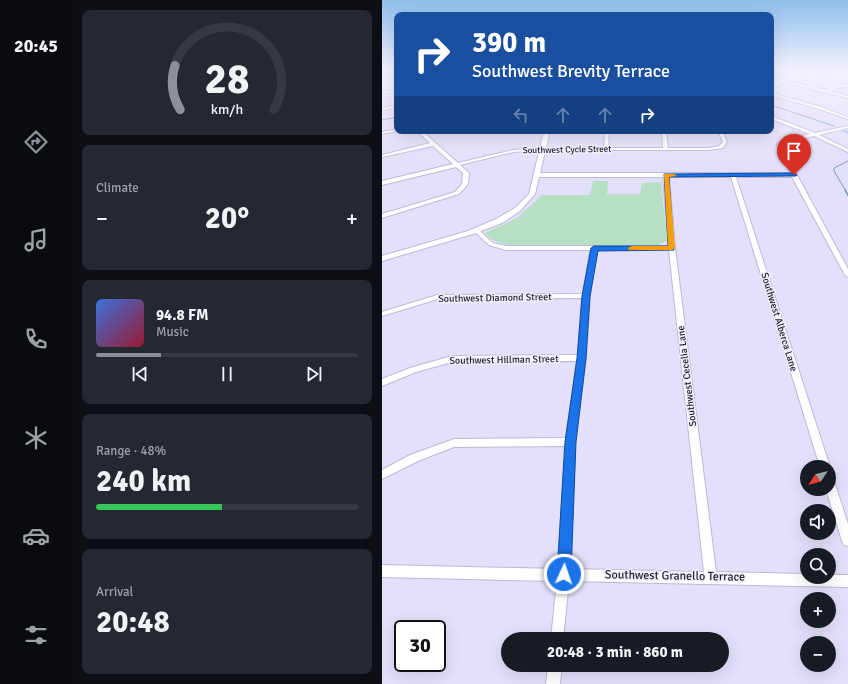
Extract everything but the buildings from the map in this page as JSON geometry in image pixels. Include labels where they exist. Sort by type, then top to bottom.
[{"type":"street","points":[[795,101],[848,118]]},
{"type":"street","points":[[382,109],[394,107]]},
{"type":"street","points":[[774,118],[814,134],[848,151]]},
{"type":"street","points":[[848,127],[785,141],[779,144],[848,275]]},
{"type":"street","points":[[382,133],[394,131]]},
{"type":"street","points":[[382,216],[457,193],[465,184],[466,173],[458,164],[422,134]]},
{"type":"street","points":[[382,259],[476,230],[500,220],[527,201],[532,194],[546,134]]},
{"type":"street","points":[[606,149],[607,134]]},
{"type":"street","points":[[664,134],[666,149]]},
{"type":"street","name":"Southwest Cycle Street","points":[[382,183],[513,150],[708,149],[721,147],[725,142],[721,134]]},
{"type":"street","points":[[382,156],[434,144]]},
{"type":"street","points":[[537,175],[794,175]]},
{"type":"street","name":"Southwest Cecelia Lane","points":[[666,176],[672,248],[711,577]]},
{"type":"street","name":"Southwest Alberca Lane","points":[[734,176],[823,460]]},
{"type":"street","points":[[476,230],[491,244],[506,248],[672,248]]},
{"type":"street","points":[[558,632],[564,574],[570,442],[582,358],[586,296],[594,248]]},
{"type":"street","name":"Southwest Diamond Street","points":[[382,314],[437,297],[586,296]]},
{"type":"street","name":"Southwest Hillman Street","points":[[382,383],[413,370],[452,359],[582,358]]},
{"type":"street","points":[[382,474],[414,458],[454,443],[570,442]]},
{"type":"street","points":[[834,496],[848,541]]},
{"type":"street","name":"Southwest Granello Terrace","points":[[382,571],[848,581]]},
{"type":"street","points":[[553,684],[554,672]]},
{"type":"green space","points":[[593,181],[608,181],[607,194],[640,194],[642,183],[661,182],[667,241],[655,246],[510,246],[493,240],[485,233],[517,218],[542,195],[590,195]]},
{"type":"waterway","points":[[774,106],[834,126]]},
{"type":"waterway","points":[[382,120],[394,118]]},
{"type":"waterway","points":[[844,131],[848,133]]},
{"type":"waterway","points":[[846,191],[834,171],[834,168],[848,161]]},
{"type":"waterway","points":[[845,190],[848,195]]},
{"type":"slow traffic","points":[[632,248],[672,248],[666,176],[674,176]]},
{"type":"route","points":[[564,574],[570,442],[582,358],[586,296],[594,248],[672,248],[666,176],[794,175]]}]
